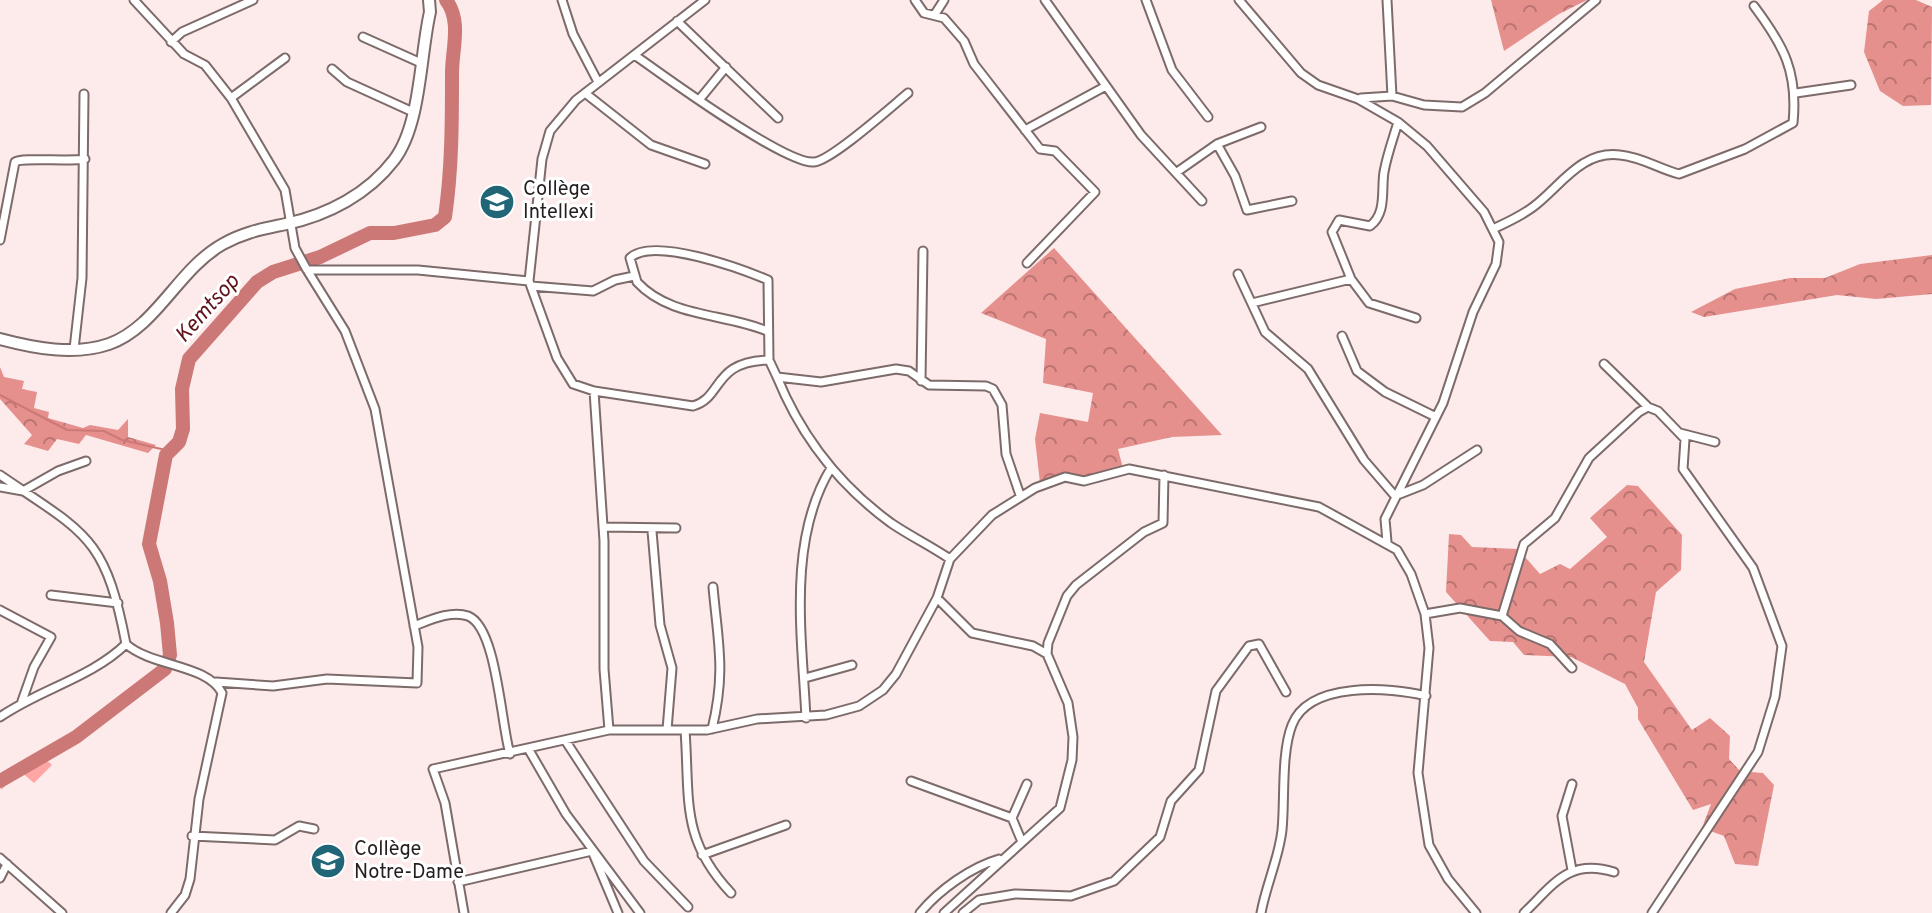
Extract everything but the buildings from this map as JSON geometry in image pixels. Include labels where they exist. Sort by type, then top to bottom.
[{"type":"street","points":[[126,644],[174,667],[216,682],[273,686],[327,679],[417,683],[414,626],[375,409],[345,331],[298,253],[285,190],[231,98],[205,65],[171,42],[134,0]]},
{"type":"street","points":[[171,42],[182,32],[253,0]]},
{"type":"street","points":[[0,339],[32,347],[74,349],[108,344],[144,321],[183,276],[219,246],[251,231],[290,223],[339,207],[381,174],[402,148],[413,112],[429,0]]},
{"type":"street","points":[[562,0],[573,34],[598,82]]},
{"type":"street","points":[[705,0],[636,56],[598,82],[555,124],[544,149],[530,283],[563,373],[573,384],[594,391],[693,406],[703,401],[723,376],[739,364],[769,360]]},
{"type":"street","points":[[915,0],[924,13],[935,14],[964,41],[974,64],[1040,149],[1055,151],[1095,192],[1027,263]]},
{"type":"street","points":[[935,14],[944,0]]},
{"type":"street","points":[[1045,0],[1141,135],[1202,201]]},
{"type":"street","points":[[1146,0],[1172,70],[1208,117]]},
{"type":"street","points":[[1239,0],[1293,66],[1318,85],[1358,99],[1398,122],[1427,146],[1495,228],[1499,242],[1496,264],[1473,312],[1436,417],[1385,519],[1387,542]]},
{"type":"street","points":[[1387,0],[1392,96]]},
{"type":"street","points":[[1358,99],[1392,96],[1453,107],[1472,102],[1596,0]]},
{"type":"street","points":[[1495,228],[1535,206],[1578,166],[1594,158],[1621,155],[1658,164],[1679,174],[1745,149],[1793,123],[1796,93],[1782,44],[1754,6]]},
{"type":"street","points":[[677,21],[778,118]]},
{"type":"street","points":[[363,37],[421,63]]},
{"type":"street","points":[[636,56],[756,136],[806,161],[816,162],[908,93]]},
{"type":"street","points":[[231,98],[285,58]]},
{"type":"street","points":[[699,100],[726,67]]},
{"type":"street","points":[[332,69],[347,82],[413,112]]},
{"type":"street","points":[[1796,93],[1851,85]]},
{"type":"street","points":[[1025,130],[1106,86]]},
{"type":"street","points":[[585,93],[651,145],[705,164]]},
{"type":"street","points":[[74,349],[82,278],[84,94]]},
{"type":"street","points":[[1398,122],[1384,173],[1384,200],[1374,223],[1370,226],[1342,219],[1334,225],[1334,240],[1351,279],[1369,303],[1416,318]]},
{"type":"street","points":[[1177,172],[1217,144],[1261,127]]},
{"type":"street","points":[[1217,144],[1235,176],[1247,210],[1292,201]]},
{"type":"street","points":[[0,240],[15,162],[24,158],[63,163],[85,159]]},
{"type":"street","points":[[921,381],[923,251]]},
{"type":"street","points":[[767,331],[716,315],[672,306],[643,289],[634,276],[630,258],[644,252],[700,257],[760,277],[770,284],[769,360],[801,430],[831,468],[891,523],[950,559]]},
{"type":"street","points":[[306,268],[418,270],[593,291],[615,280],[634,276]]},
{"type":"street","points":[[1238,274],[1265,332],[1308,369],[1364,460],[1395,496]]},
{"type":"street","points":[[1252,303],[1351,279]]},
{"type":"street","points":[[1342,336],[1357,371],[1385,392],[1436,417]]},
{"type":"street","points":[[1604,364],[1685,439],[1683,469],[1753,568],[1782,646],[1775,697],[1758,752],[1652,913]]},
{"type":"street","points":[[777,377],[821,382],[896,369],[909,371],[933,386],[975,384],[993,389],[1002,405],[1006,454],[1020,495]]},
{"type":"street","points":[[594,391],[603,527],[604,669],[609,730]]},
{"type":"street","points":[[1502,616],[1524,544],[1555,518],[1589,458],[1648,407]]},
{"type":"street","points":[[1678,432],[1715,442]]},
{"type":"street","points":[[1395,496],[1423,485],[1477,450]]},
{"type":"street","points":[[0,487],[23,491],[39,480],[86,461]]},
{"type":"street","points":[[806,718],[801,632],[804,554],[812,502],[831,468]]},
{"type":"street","points":[[464,913],[445,803],[433,769],[609,730],[712,729],[757,719],[806,718],[859,706],[883,690],[906,658],[937,598],[950,559],[985,521],[1020,495],[1065,477],[1084,481],[1129,469],[1219,490],[1319,507],[1397,550],[1411,574],[1425,614],[1429,648],[1418,773],[1429,845],[1448,879],[1476,913]]},
{"type":"street","points":[[0,475],[54,508],[91,543],[105,566],[118,603],[126,644]]},
{"type":"street","points":[[1047,654],[1067,596],[1076,585],[1144,532],[1163,523],[1164,475]]},
{"type":"street","points":[[603,527],[652,531],[676,528]]},
{"type":"street","points":[[652,531],[660,625],[672,668],[667,730]]},
{"type":"street","points":[[712,729],[722,689],[713,587]]},
{"type":"street","points":[[51,595],[118,603]]},
{"type":"street","points":[[937,598],[972,633],[1033,646],[1047,654],[1070,711],[1072,760],[1060,808],[979,878],[944,913]]},
{"type":"street","points":[[1425,614],[1460,608],[1502,616],[1519,631],[1550,644],[1572,668]]},
{"type":"street","points":[[0,610],[51,637],[34,667],[22,701]]},
{"type":"street","points":[[414,626],[447,615],[467,616],[478,622],[490,647],[510,754]]},
{"type":"street","points":[[0,717],[22,701],[101,665],[126,644]]},
{"type":"street","points":[[963,913],[979,900],[1015,894],[1071,896],[1114,881],[1160,837],[1171,801],[1199,770],[1216,691],[1249,646],[1259,644],[1286,692]]},
{"type":"street","points":[[805,678],[852,665]]},
{"type":"street","points":[[171,913],[185,895],[190,879],[192,836],[219,716],[222,693],[216,682]]},
{"type":"street","points":[[1261,913],[1282,833],[1292,723],[1306,707],[1347,691],[1394,688],[1426,696]]},
{"type":"street","points":[[685,730],[691,832],[702,855],[731,893]]},
{"type":"street","points":[[565,740],[644,861],[688,907]]},
{"type":"street","points":[[529,750],[592,851],[640,913]]},
{"type":"street","points":[[911,781],[1012,818]]},
{"type":"street","points":[[1022,842],[1012,818],[1027,784]]},
{"type":"street","points":[[1572,784],[1562,816],[1572,870]]},
{"type":"street","points":[[702,855],[786,825]]},
{"type":"street","points":[[192,836],[275,840],[299,826],[314,829]]},
{"type":"street","points":[[458,882],[592,851]]},
{"type":"street","points":[[592,851],[618,913]]},
{"type":"street","points":[[920,913],[931,899],[985,863],[1006,857]]},
{"type":"street","points":[[0,878],[3,861]]},
{"type":"street","points":[[3,861],[62,913]]},
{"type":"street","points":[[1524,913],[1572,870],[1585,866],[1614,872]]},
{"type":"green space","points":[[1491,0],[1587,0],[1559,14],[1504,51]]},
{"type":"green space","points":[[1883,0],[1916,0],[1932,7],[1931,105],[1903,106],[1880,91],[1864,52],[1869,11]]},
{"type":"green space","points":[[1054,248],[1222,435],[1172,437],[1118,449],[1124,472],[1083,482],[1040,483],[1035,439],[1040,413],[1088,422],[1093,393],[1043,383],[1046,339],[981,313]]},
{"type":"green space","points":[[1932,255],[1932,294],[1876,299],[1837,295],[1704,317],[1691,312],[1735,289],[1790,278],[1825,278],[1860,264]]},
{"type":"green space","points":[[0,367],[4,377],[24,381],[22,389],[37,392],[34,408],[49,412],[48,418],[83,428],[90,425],[118,430],[128,419],[128,437],[156,445],[148,453],[86,435],[79,444],[57,439],[48,451],[24,444],[32,435],[0,399]]},
{"type":"green space","points":[[1627,485],[1638,486],[1682,535],[1681,570],[1656,592],[1644,662],[1692,730],[1710,718],[1730,736],[1729,759],[1740,771],[1763,773],[1774,785],[1758,866],[1735,864],[1724,836],[1702,828],[1711,804],[1693,810],[1638,719],[1638,708],[1625,684],[1571,657],[1524,655],[1513,642],[1490,641],[1446,592],[1449,534],[1461,535],[1472,547],[1518,549],[1540,574],[1560,564],[1570,569],[1607,537],[1590,518]]},
{"type":"green space","points":[[39,753],[52,765],[34,783],[20,771],[1,790],[0,775]]},
{"type":"waterway","name":"Kemtsop","points":[[0,781],[76,737],[165,669],[170,655],[167,623],[160,581],[149,544],[166,455],[179,442],[183,429],[182,389],[189,359],[257,282],[273,272],[320,257],[370,233],[394,233],[435,225],[445,217],[455,35],[454,17],[446,0]]},
{"type":"waterway","points":[[0,395],[67,430],[104,431],[122,440],[170,451]]},
{"type":"place","name":"Collège Intellexi","points":[[497,202]]},
{"type":"place","name":"Collège Notre-Dame","points":[[328,861]]}]
